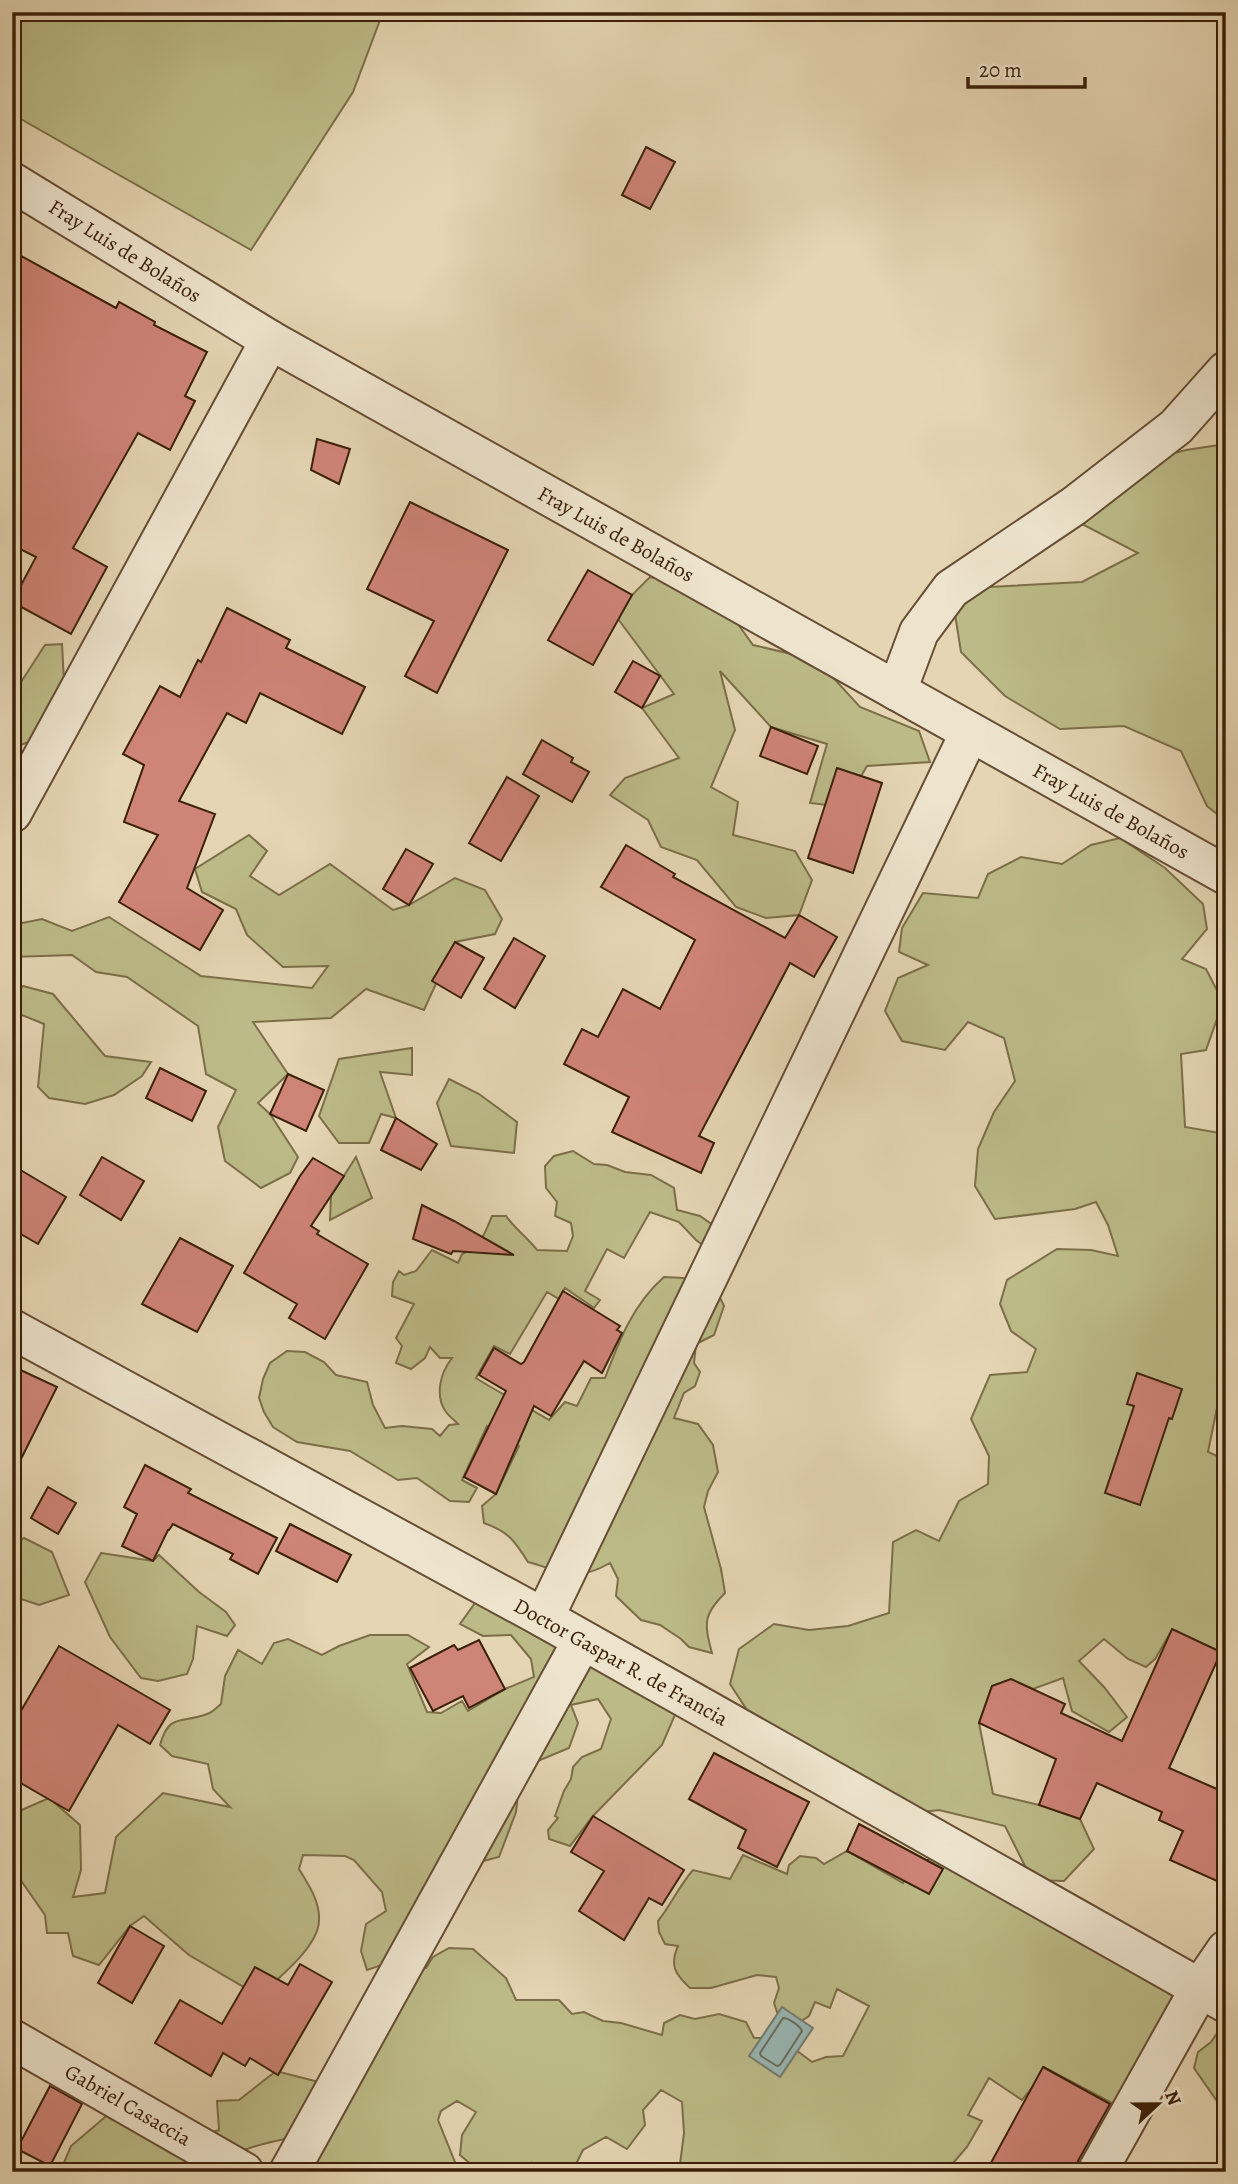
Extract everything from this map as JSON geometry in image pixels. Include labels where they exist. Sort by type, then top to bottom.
[{"type":"street","name":"Fray Luis de Bolaños","points":[[12,182],[270,340],[1226,875]]},
{"type":"street","points":[[12,813],[270,340]]},
{"type":"street","points":[[897,691],[919,632],[951,589],[1073,506],[1176,427],[1226,371]]},
{"type":"street","points":[[544,1618],[970,732]]},
{"type":"street","name":"Doctor Gaspar R. de Francia","points":[[12,1329],[544,1618],[1213,1995]]},
{"type":"street","points":[[289,2172],[582,1641]]},
{"type":"street","points":[[1097,2172],[1213,1995],[1226,1950]]},
{"type":"street","name":"Gabriel Casaccia","points":[[12,2039],[244,2172]]},
{"type":"shaded area","points":[[12,12],[383,12],[353,92],[251,250],[12,114]]},
{"type":"shaded area","points":[[1226,444],[1226,821],[1207,806],[1181,751],[1124,726],[1060,729],[1005,696],[961,652],[951,589],[1082,582],[1138,553],[1076,521],[1124,466],[1186,450]]},
{"type":"shaded area","points":[[650,577],[715,592],[753,645],[817,660],[860,707],[919,731],[930,762],[867,766],[843,807],[810,803],[827,744],[771,727],[720,671],[735,730],[711,787],[738,802],[733,835],[795,851],[812,880],[799,915],[766,918],[736,907],[697,860],[661,847],[648,820],[610,795],[625,778],[679,758],[642,708],[674,694],[618,619],[632,595]]},
{"type":"shaded area","points":[[62,644],[64,681],[52,714],[29,742],[12,748],[12,696],[45,645]]},
{"type":"shaded area","points":[[249,835],[267,851],[250,876],[279,895],[330,864],[393,910],[409,905],[455,878],[485,890],[502,919],[495,934],[455,942],[424,1010],[366,989],[331,1018],[253,1022],[288,1074],[258,1103],[270,1114],[298,1157],[290,1173],[261,1188],[225,1161],[218,1127],[236,1090],[206,1074],[198,1026],[127,977],[96,972],[72,955],[12,957],[12,925],[42,919],[72,931],[109,917],[201,976],[312,988],[328,966],[283,967],[247,935],[236,909],[202,892],[195,869]]},
{"type":"shaded area","points":[[1120,838],[1165,868],[1203,904],[1207,929],[1182,959],[1206,969],[1223,1002],[1206,1050],[1181,1054],[1185,1127],[1226,1134],[1226,1397],[1219,1398],[1208,1452],[1226,1460],[1226,1642],[1221,1652],[1172,1630],[1155,1659],[1146,1667],[1128,1659],[1104,1639],[1079,1661],[1127,1717],[1109,1732],[1072,1711],[1063,1678],[1033,1689],[1011,1679],[992,1686],[979,1723],[993,1794],[1039,1805],[1080,1819],[1094,1849],[1064,1881],[1032,1880],[1005,1826],[939,1810],[899,1815],[766,1739],[730,1684],[739,1649],[774,1624],[809,1630],[848,1626],[889,1613],[893,1542],[916,1530],[939,1541],[959,1501],[988,1484],[989,1456],[971,1419],[990,1375],[1027,1372],[1036,1349],[1011,1331],[1000,1304],[1007,1280],[1057,1249],[1091,1250],[1118,1256],[1108,1225],[1096,1202],[1075,1209],[995,1219],[975,1186],[978,1149],[994,1112],[1015,1081],[1004,1038],[968,1022],[945,1050],[902,1041],[885,1011],[898,978],[928,965],[899,952],[902,928],[923,893],[978,898],[988,874],[1021,857],[1062,864],[1091,845]]},
{"type":"shaded area","points":[[23,986],[53,994],[105,1056],[151,1062],[142,1076],[114,1095],[85,1104],[49,1098],[38,1087],[44,1024],[17,1013],[12,995]]},
{"type":"shaded area","points":[[412,1048],[412,1075],[380,1072],[396,1118],[381,1114],[369,1143],[339,1143],[319,1116],[339,1059]]},
{"type":"shaded area","points":[[449,1079],[479,1094],[517,1122],[514,1153],[451,1146],[437,1103]]},
{"type":"shaded area","points":[[573,1151],[594,1164],[651,1175],[674,1188],[677,1210],[700,1216],[724,1233],[709,1250],[679,1222],[650,1212],[624,1258],[607,1249],[585,1291],[600,1300],[594,1308],[565,1288],[559,1299],[547,1292],[510,1354],[494,1346],[476,1378],[549,1420],[565,1402],[577,1406],[591,1378],[605,1378],[635,1311],[664,1277],[692,1279],[714,1289],[724,1306],[714,1335],[696,1344],[694,1363],[700,1372],[695,1386],[684,1393],[674,1418],[698,1424],[713,1445],[718,1472],[708,1491],[704,1507],[725,1593],[713,1607],[707,1620],[712,1653],[689,1647],[660,1625],[641,1620],[616,1596],[618,1579],[610,1563],[587,1573],[569,1574],[528,1562],[510,1538],[484,1523],[482,1506],[496,1494],[519,1446],[487,1426],[462,1480],[477,1488],[469,1502],[450,1501],[417,1478],[398,1480],[350,1451],[297,1442],[273,1427],[259,1398],[270,1363],[287,1351],[305,1352],[324,1362],[336,1375],[367,1382],[373,1405],[385,1428],[402,1426],[432,1429],[440,1436],[449,1425],[458,1424],[446,1412],[440,1398],[442,1377],[452,1358],[440,1358],[430,1347],[425,1358],[411,1369],[396,1363],[402,1346],[396,1338],[414,1304],[392,1296],[393,1282],[399,1271],[404,1275],[416,1271],[432,1250],[458,1263],[462,1254],[473,1248],[481,1239],[492,1216],[506,1216],[537,1250],[567,1251],[573,1236],[571,1223],[555,1216],[557,1202],[546,1188],[545,1166],[554,1156]]},
{"type":"shaded area","points":[[356,1157],[372,1198],[330,1220],[331,1196]]},
{"type":"shaded area","points":[[24,1538],[52,1552],[69,1595],[39,1605],[12,1596],[12,1542],[14,1544]]},
{"type":"shaded area","points":[[101,1553],[153,1561],[159,1555],[199,1592],[226,1612],[235,1625],[227,1636],[197,1626],[193,1659],[187,1674],[158,1681],[141,1678],[110,1637],[85,1582]]},
{"type":"shaded area","points":[[480,1596],[684,1694],[662,1745],[593,1816],[570,1846],[549,1839],[548,1830],[558,1818],[555,1816],[571,1779],[573,1767],[582,1757],[601,1749],[611,1719],[598,1699],[571,1705],[578,1723],[569,1748],[521,1768],[516,1812],[499,1857],[460,1867],[382,1965],[367,1970],[361,1951],[366,1924],[386,1911],[382,1892],[354,1860],[345,1856],[303,1855],[299,1869],[318,1906],[317,1930],[296,1962],[259,1996],[189,1955],[144,1916],[130,1926],[99,1965],[73,1956],[68,1933],[47,1933],[45,1915],[20,1879],[12,1851],[12,1824],[17,1812],[49,1798],[80,1825],[81,1870],[73,1897],[105,1893],[116,1837],[163,1793],[230,1807],[213,1789],[208,1764],[172,1756],[160,1745],[172,1723],[209,1713],[221,1704],[225,1676],[238,1650],[262,1664],[274,1643],[288,1639],[322,1655],[370,1635],[408,1635],[429,1647],[407,1664],[427,1712],[441,1713],[462,1701],[468,1711],[505,1689],[534,1677],[531,1659],[511,1635],[483,1636],[460,1624]]},
{"type":"shaded area","points":[[945,1849],[1161,1978],[1189,2015],[1160,2076],[1160,2099],[1142,2119],[1044,2067],[1022,2100],[989,2078],[968,2115],[982,2121],[949,2172],[936,2172],[925,2165],[921,2172],[679,2172],[684,2133],[682,2102],[661,2090],[643,2110],[645,2125],[627,2149],[606,2137],[583,2150],[572,2172],[545,2172],[532,2163],[531,2172],[480,2172],[460,2155],[462,2135],[476,2112],[457,2101],[441,2111],[438,2120],[459,2172],[329,2172],[294,2137],[240,2152],[230,2157],[215,2172],[60,2172],[71,2146],[117,2107],[196,2137],[219,2130],[217,2101],[239,2100],[276,2071],[319,2082],[404,1968],[426,1968],[433,1957],[449,1948],[473,1949],[506,1978],[516,2000],[559,2000],[572,2014],[584,2012],[603,2021],[621,2023],[662,2035],[664,2023],[680,2015],[695,2019],[719,2014],[746,2022],[754,2038],[785,2038],[812,2062],[826,2057],[843,2056],[869,2006],[837,1989],[830,2008],[815,2002],[809,2016],[792,2027],[780,2021],[774,2003],[779,1988],[776,1977],[757,1975],[711,1988],[690,1988],[675,1970],[674,1959],[678,1946],[665,1944],[659,1932],[658,1921],[693,1870],[730,1879],[743,1855],[787,1874],[789,1865],[800,1856],[816,1858],[824,1864],[847,1851],[903,1883],[908,1873]]},
{"type":"shaded area","points":[[1226,2020],[1226,2114],[1194,2068],[1198,2052],[1211,2042]]},
{"type":"water","points":[[782,2007],[813,2028],[780,2077],[749,2056]]},
{"type":"building","points":[[646,147],[675,162],[650,209],[622,195]]},
{"type":"building","points":[[12,251],[116,308],[119,302],[155,322],[154,325],[207,352],[185,396],[195,401],[170,450],[138,433],[73,548],[107,567],[71,634],[12,602],[36,557],[12,545]]},
{"type":"building","points":[[317,439],[350,449],[339,484],[311,470]]},
{"type":"building","points":[[410,502],[508,550],[437,693],[405,676],[434,621],[367,589]]},
{"type":"building","points":[[588,570],[632,595],[593,665],[548,640]]},
{"type":"building","points":[[227,608],[290,640],[286,648],[365,687],[342,734],[260,693],[246,723],[227,713],[179,801],[215,814],[187,888],[223,910],[200,950],[119,902],[158,835],[124,822],[144,765],[123,754],[160,686],[180,697],[198,660],[201,662]]},
{"type":"building","points":[[633,661],[660,676],[642,708],[615,692]]},
{"type":"building","points":[[771,727],[818,746],[807,774],[760,756]]},
{"type":"building","points":[[542,740],[573,758],[571,762],[589,772],[572,802],[523,774]]},
{"type":"building","points":[[837,768],[882,783],[853,873],[808,858]]},
{"type":"building","points":[[507,777],[539,796],[501,861],[469,843]]},
{"type":"building","points":[[626,845],[675,874],[673,877],[785,938],[799,915],[837,937],[814,977],[790,963],[699,1136],[714,1143],[701,1173],[612,1132],[629,1097],[564,1064],[582,1029],[598,1037],[623,989],[660,1009],[695,940],[601,887]]},
{"type":"building","points":[[406,849],[433,864],[409,905],[383,889]]},
{"type":"building","points":[[514,938],[545,956],[515,1008],[484,989]]},
{"type":"building","points":[[455,942],[484,958],[461,998],[432,981]]},
{"type":"building","points":[[160,1068],[206,1091],[192,1121],[146,1098]]},
{"type":"building","points":[[288,1074],[324,1090],[306,1131],[270,1114]]},
{"type":"building","points":[[396,1118],[437,1144],[421,1170],[381,1150]]},
{"type":"building","points":[[102,1157],[144,1181],[121,1220],[80,1195]]},
{"type":"building","points":[[313,1158],[344,1176],[311,1226],[319,1231],[317,1234],[368,1264],[325,1339],[289,1318],[297,1304],[244,1273]]},
{"type":"building","points":[[12,1165],[66,1197],[38,1244],[12,1229]]},
{"type":"building","points":[[422,1205],[514,1255],[453,1251],[451,1254],[413,1239]]},
{"type":"building","points":[[180,1238],[233,1266],[197,1332],[142,1304]]},
{"type":"building","points":[[563,1291],[620,1326],[617,1330],[622,1333],[602,1373],[584,1361],[551,1416],[534,1406],[496,1494],[464,1477],[506,1391],[479,1375],[494,1348],[521,1364],[524,1362]]},
{"type":"building","points":[[12,1366],[57,1387],[12,1477]]},
{"type":"building","points":[[1137,1373],[1182,1389],[1172,1419],[1169,1418],[1140,1505],[1105,1493],[1134,1406],[1127,1404]]},
{"type":"building","points":[[145,1465],[191,1489],[188,1493],[277,1538],[258,1574],[230,1559],[233,1554],[173,1524],[153,1561],[122,1546],[137,1514],[124,1507]]},
{"type":"building","points":[[48,1487],[76,1503],[58,1534],[31,1518]]},
{"type":"building","points":[[290,1524],[351,1555],[337,1582],[276,1551]]},
{"type":"building","points":[[1172,1629],[1221,1652],[1169,1768],[1226,1793],[1226,1885],[1170,1860],[1183,1831],[1159,1820],[1162,1812],[1097,1783],[1080,1819],[1039,1805],[1056,1759],[979,1723],[992,1686],[1011,1679],[1065,1704],[1061,1713],[1122,1741]]},
{"type":"building","points":[[479,1640],[505,1689],[469,1708],[463,1696],[433,1711],[410,1668],[454,1645],[458,1650]]},
{"type":"building","points":[[59,1646],[170,1710],[150,1744],[118,1725],[69,1811],[12,1778],[12,1726]]},
{"type":"building","points":[[714,1753],[809,1802],[777,1867],[738,1848],[746,1830],[689,1799]]},
{"type":"building","points":[[593,1816],[684,1870],[662,1905],[649,1898],[624,1940],[579,1911],[604,1871],[571,1852]]},
{"type":"building","points":[[859,1824],[943,1869],[929,1894],[847,1851]]},
{"type":"building","points":[[130,1926],[164,1946],[132,2003],[98,1983]]},
{"type":"building","points":[[300,1964],[332,1982],[278,2075],[250,2058],[245,2066],[223,2053],[211,2076],[155,2043],[180,2000],[222,2024],[255,1967],[288,1985]]},
{"type":"building","points":[[1043,2067],[1110,2104],[1078,2161],[1075,2172],[986,2172]]},
{"type":"building","points":[[50,2086],[82,2104],[50,2166],[17,2149]]}]
